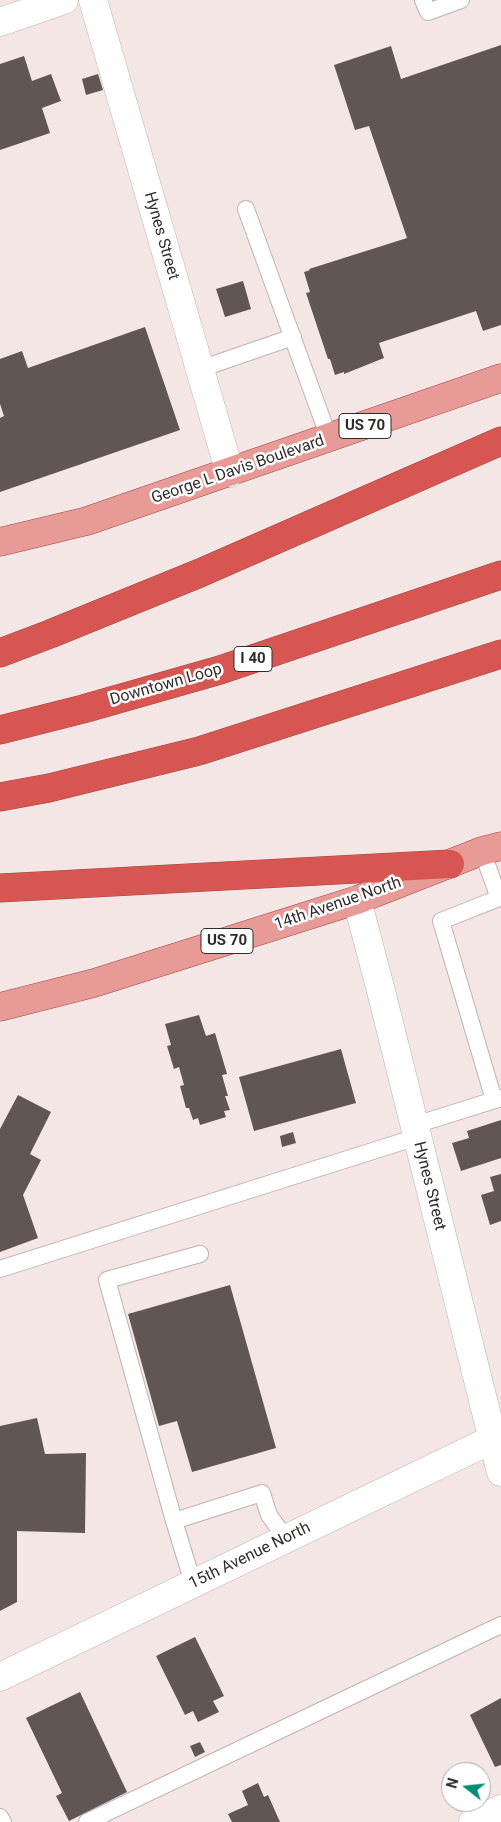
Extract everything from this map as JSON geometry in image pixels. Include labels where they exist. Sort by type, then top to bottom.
[{"type":"highway","points":[[0,653],[200,573],[501,441]]},
{"type":"highway","points":[[472,585],[501,570]]},
{"type":"highway","name":"Downtown Loop","points":[[0,730],[220,670],[501,574]]},
{"type":"highway","points":[[0,797],[50,788],[199,751],[501,654]]},
{"type":"highway","points":[[451,671],[501,666]]},
{"type":"highway","points":[[0,888],[450,864]]},
{"type":"main road","name":"George L Davis Boulevard","points":[[0,542],[87,521],[501,378]]},
{"type":"main road","name":"14th Avenue North","points":[[0,1007],[94,983],[357,900],[492,849]]},
{"type":"street","points":[[0,22],[64,0]]},
{"type":"street","name":"Hynes Street","points":[[93,0],[230,473]]},
{"type":"street","name":"Hynes Street","points":[[357,900],[496,1437],[501,1472]]},
{"type":"street","name":"15th Avenue North","points":[[0,1677],[496,1437]]},
{"type":"street","points":[[473,1822],[501,1808]]},
{"type":"lane","points":[[423,0],[428,12],[461,0]]},
{"type":"lane","points":[[246,209],[329,438]]},
{"type":"lane","points":[[200,369],[292,337]]},
{"type":"lane","points":[[0,1269],[416,1131],[497,1099],[440,921],[500,898],[492,849]]},
{"type":"lane","points":[[193,1583],[106,1280],[200,1254]]},
{"type":"lane","points":[[174,1522],[262,1493],[268,1515],[286,1539]]},
{"type":"lane","points":[[87,1822],[501,1626]]},
{"type":"lane","points":[[0,1817],[3,1822]]},
{"type":"building","points":[[501,45],[501,325],[483,331],[476,311],[379,343],[384,358],[344,374],[344,372],[335,375],[306,293],[310,292],[304,272],[407,238],[369,126],[355,130],[334,65],[391,46],[401,79]]},
{"type":"building","points":[[24,56],[32,81],[51,74],[61,101],[42,108],[50,133],[0,150],[0,64]]},
{"type":"building","points":[[98,74],[103,90],[86,95],[82,79]]},
{"type":"building","points":[[243,281],[251,309],[225,317],[216,289]]},
{"type":"building","points":[[145,327],[180,430],[0,492],[0,418],[4,416],[0,404],[0,359],[22,351],[28,368]]},
{"type":"building","points":[[199,1015],[206,1036],[215,1033],[227,1074],[222,1075],[228,1096],[225,1096],[230,1110],[224,1111],[226,1117],[200,1125],[198,1118],[193,1120],[189,1108],[186,1108],[180,1086],[184,1085],[179,1067],[174,1069],[167,1046],[171,1045],[165,1024]]},
{"type":"building","points":[[341,1049],[356,1103],[254,1131],[239,1077]]},
{"type":"building","points":[[18,1095],[51,1112],[30,1154],[41,1160],[23,1195],[38,1238],[0,1252],[0,1129]]},
{"type":"building","points":[[501,1120],[501,1158],[461,1171],[452,1143],[469,1138],[467,1131]]},
{"type":"building","points":[[293,1132],[296,1143],[282,1147],[280,1136]]},
{"type":"building","points":[[501,1174],[501,1221],[490,1225],[481,1195],[494,1191],[490,1177]]},
{"type":"building","points":[[230,1285],[276,1448],[192,1472],[177,1421],[159,1426],[128,1314]]},
{"type":"building","points":[[37,1418],[45,1454],[86,1453],[85,1533],[17,1531],[17,1602],[0,1611],[0,1426]]},
{"type":"building","points":[[195,1637],[224,1696],[213,1701],[219,1712],[198,1722],[193,1711],[185,1715],[156,1656]]},
{"type":"building","points":[[80,1692],[127,1792],[69,1821],[56,1796],[62,1793],[26,1718]]},
{"type":"building","points":[[501,1698],[501,1765],[495,1767],[470,1715]]},
{"type":"building","points":[[200,1742],[205,1752],[195,1757],[190,1746]]},
{"type":"building","points":[[258,1783],[264,1797],[268,1795],[280,1822],[232,1822],[228,1814],[248,1805],[242,1791]]}]
